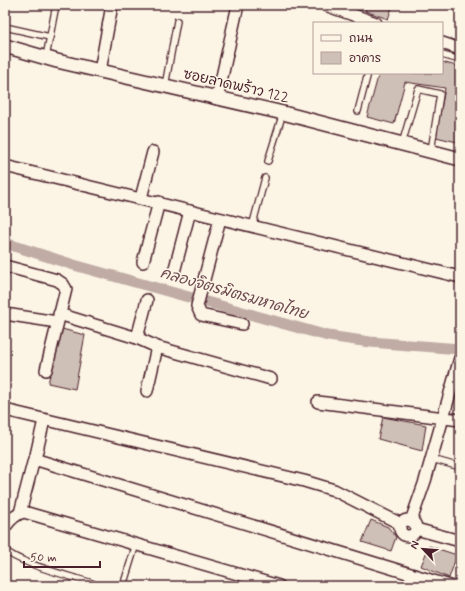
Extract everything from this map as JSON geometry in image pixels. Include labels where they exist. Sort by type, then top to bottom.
[{"type":"street","points":[[100,71],[112,5]]},
{"type":"street","points":[[217,99],[238,5]]},
{"type":"street","points":[[325,5],[373,22]]},
{"type":"street","points":[[443,43],[460,49]]},
{"type":"street","name":"ซอยลาดพร้าว 122","points":[[5,46],[165,87],[283,113],[460,159]]},
{"type":"street","points":[[141,198],[153,152]]},
{"type":"street","points":[[5,166],[159,202],[252,227],[460,277]]},
{"type":"street","points":[[144,262],[159,202]]},
{"type":"street","points":[[174,272],[190,211]]},
{"type":"street","points":[[220,219],[197,306],[201,315],[242,324]]},
{"type":"street","points":[[5,266],[57,280],[63,284],[66,289],[46,370]]},
{"type":"street","points":[[138,338],[147,300]]},
{"type":"street","points":[[5,314],[58,318],[138,338],[157,347],[271,379]]},
{"type":"street","points":[[147,391],[157,347]]},
{"type":"street","points":[[409,525],[432,459],[460,358]]},
{"type":"street","points":[[318,402],[442,419],[460,420]]},
{"type":"street","points":[[5,410],[304,481],[334,490],[409,525],[460,542]]},
{"type":"street","points":[[36,455],[44,420]]},
{"type":"street","points":[[10,519],[34,459],[450,586]]},
{"type":"street","points":[[10,519],[24,512],[279,586]]},
{"type":"lane","points":[[46,57],[56,5]]},
{"type":"lane","points":[[165,87],[177,21]]},
{"type":"lane","points":[[5,27],[50,37]]},
{"type":"lane","points":[[443,55],[460,60]]},
{"type":"lane","points":[[358,111],[368,74]]},
{"type":"lane","points":[[402,144],[418,89],[440,94],[431,151]]},
{"type":"lane","points":[[268,161],[283,113]]},
{"type":"lane","points":[[252,227],[265,178]]},
{"type":"lane","points":[[432,459],[460,468]]},
{"type":"lane","points":[[123,586],[136,544]]},
{"type":"lane","points":[[5,550],[8,554],[92,583]]},
{"type":"building","points":[[343,5],[361,5],[360,10]]},
{"type":"building","points":[[367,5],[393,5],[388,19],[365,11]]},
{"type":"building","points":[[443,62],[460,67],[460,127],[457,142],[436,137],[445,88],[405,82],[394,124],[367,117],[379,74],[443,74]]},
{"type":"building","points":[[62,329],[85,335],[75,389],[48,383]]},
{"type":"building","points":[[383,417],[426,425],[422,451],[378,439]]},
{"type":"building","points":[[371,520],[388,527],[396,537],[391,551],[362,542]]},
{"type":"building","points":[[429,546],[457,555],[449,578],[421,566]]},
{"type":"waterway","name":"คลองจิตรมิตรมหาดไทย","points":[[5,243],[74,265],[328,336],[370,342],[460,349]]}]
